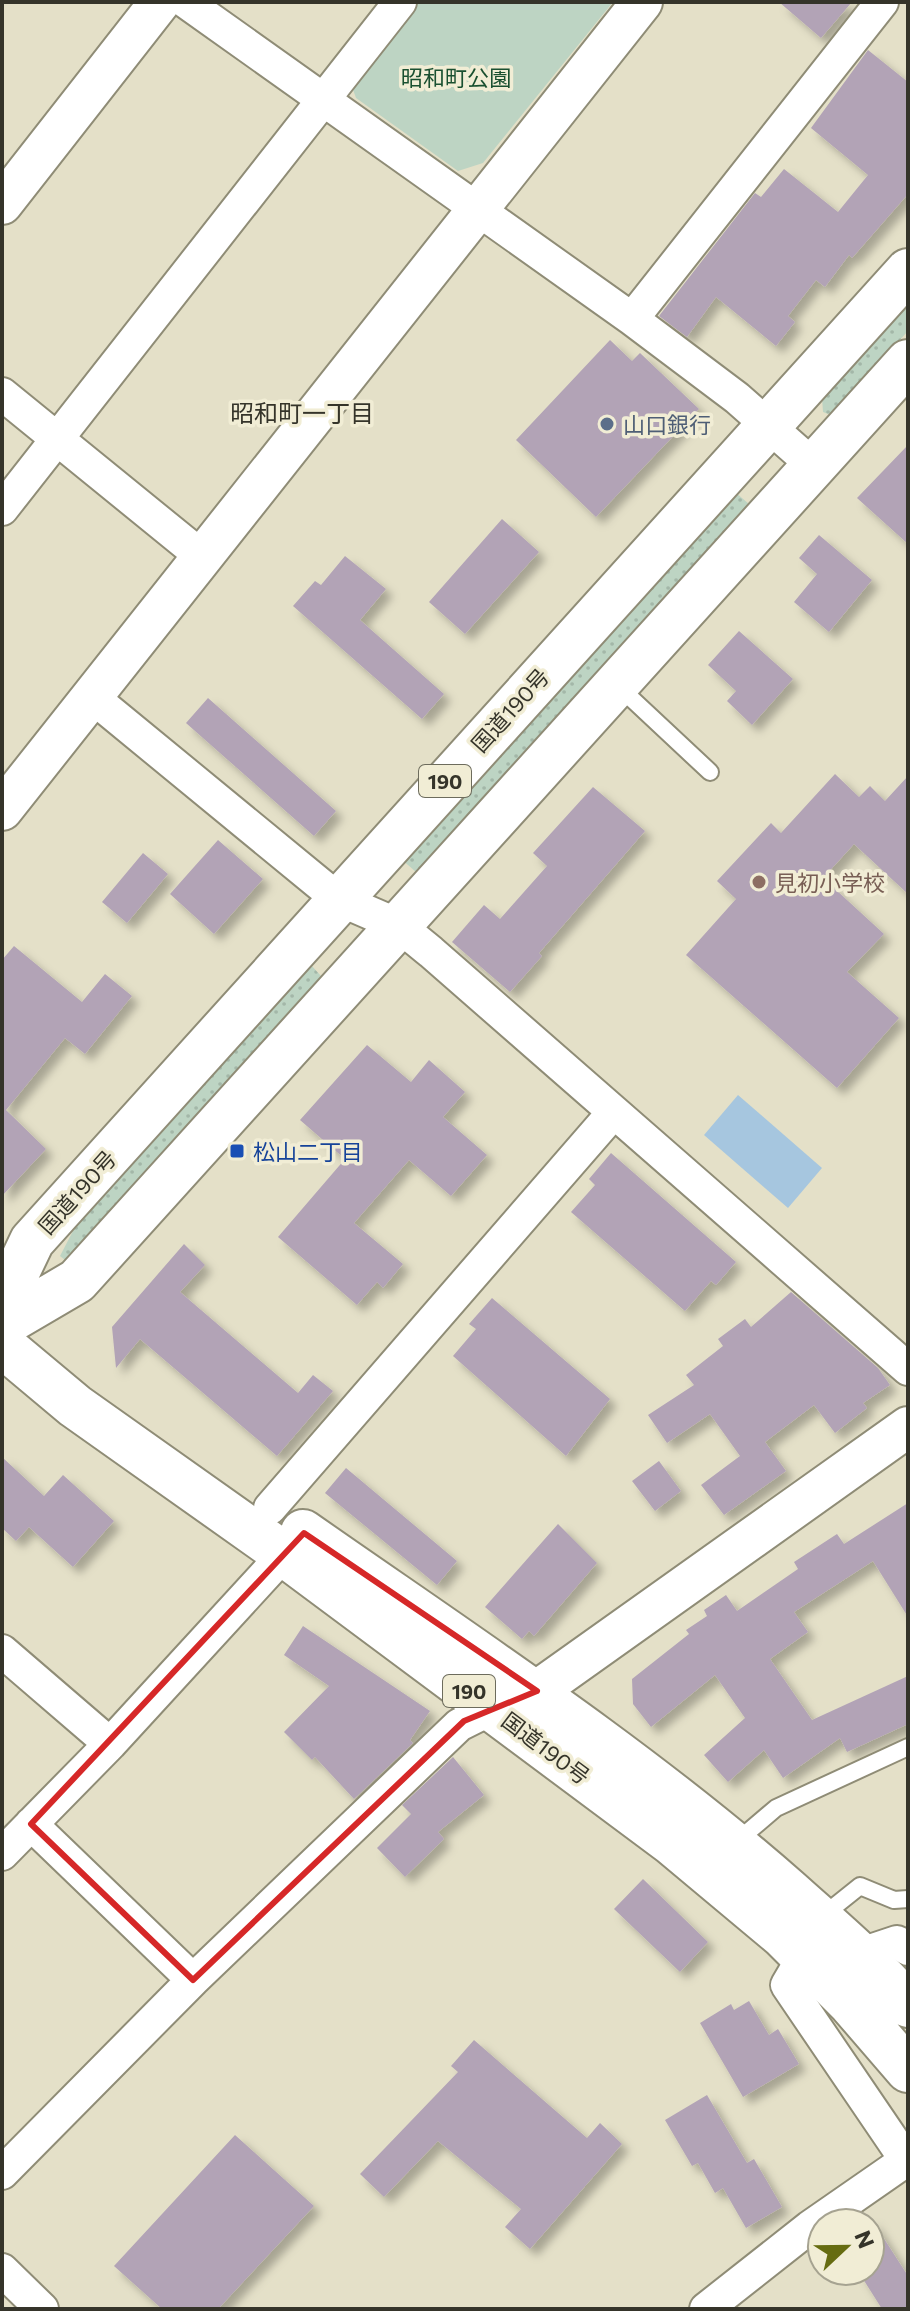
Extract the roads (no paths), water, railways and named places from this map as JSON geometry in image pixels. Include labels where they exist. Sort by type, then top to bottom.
[{"type":"highway","name":"国道190号","points":[[2,1304],[32,1241],[908,271]]},
{"type":"highway","name":"190","points":[[2,1325],[77,1281],[908,362]]},
{"type":"highway","name":"国道190号","points":[[2,1342],[92,1382],[286,1532],[493,1708],[672,1843],[811,1937],[858,1955],[908,2005]]},
{"type":"highway","name":"国道190号","points":[[286,1532],[537,1691],[735,1843],[811,1937],[908,2070]]},
{"type":"street","points":[[2,204],[160,2]]},
{"type":"street","points":[[186,2],[632,319],[814,466]]},
{"type":"street","points":[[2,509],[400,2]]},
{"type":"street","points":[[2,810],[200,555],[642,2]]},
{"type":"street","points":[[632,319],[882,2]]},
{"type":"street","points":[[2,394],[200,555]]},
{"type":"street","points":[[91,696],[338,899],[398,925],[908,1369]]},
{"type":"street","points":[[2,1854],[110,1744],[286,1532],[613,1113]]},
{"type":"street","points":[[2,2173],[193,1980],[459,1725],[537,1691],[908,1427]]},
{"type":"street","points":[[2,1651],[110,1744]]},
{"type":"street","points":[[31,1824],[193,1980]]},
{"type":"street","points":[[706,2309],[810,2227],[907,2160],[787,1985],[811,1937]]},
{"type":"street","points":[[858,1955],[897,1942],[908,1949]]},
{"type":"street","points":[[2,2270],[42,2309]]},
{"type":"lane","points":[[616,684],[710,772]]},
{"type":"lane","points":[[735,1843],[776,1808],[908,1747]]},
{"type":"lane","points":[[811,1937],[860,1886],[894,1900],[908,1899]]},
{"type":"water","points":[[738,1095],[822,1168],[788,1208],[704,1135]]},
{"type":"place","name":"山口銀行","points":[[607,424]]},
{"type":"place","name":"見初小学校","points":[[759,882]]},
{"type":"place","name":"松山二丁目","points":[[237,1151]]},
{"type":"district","name":"昭和町一丁目","points":[[302,412]]},
{"type":"park label","name":"昭和町公園","points":[[456,77]]}]
